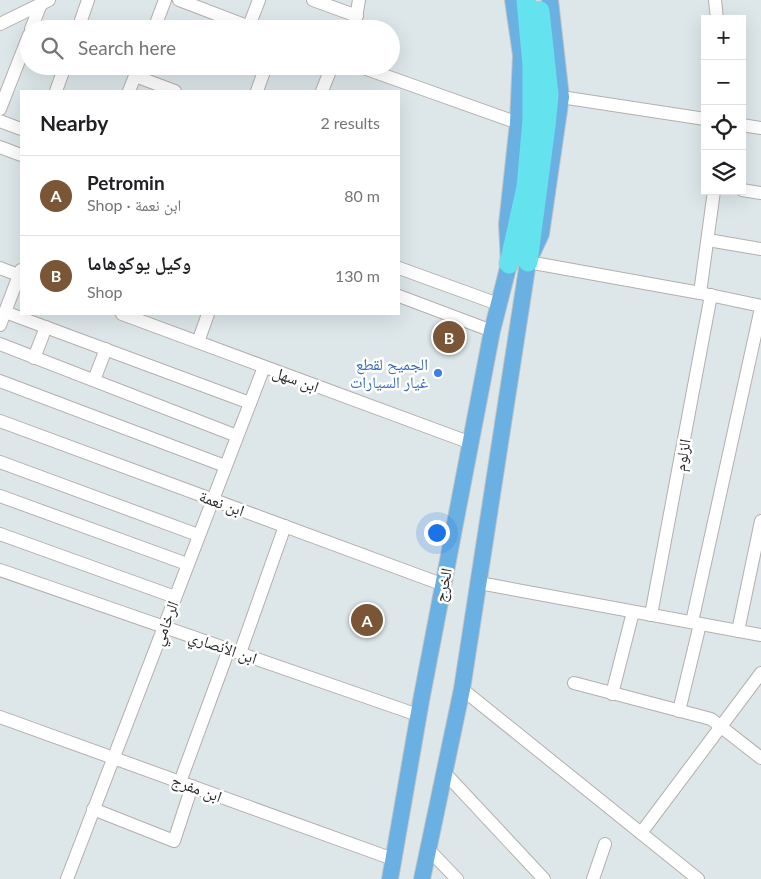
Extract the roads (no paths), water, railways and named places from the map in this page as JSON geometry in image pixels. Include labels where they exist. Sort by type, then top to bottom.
[{"type":"highway","points":[[526,0],[532,65],[532,189],[528,262]]},
{"type":"highway","points":[[509,264],[532,189],[546,126],[549,95],[538,0]]},
{"type":"main road","name":"الخرج","points":[[390,879],[418,715],[492,331],[509,264],[507,224],[518,123],[521,55],[513,0]]},
{"type":"main road","points":[[422,879],[462,689],[528,262],[541,234],[561,97],[550,0]]},
{"type":"street","points":[[81,20],[88,0]]},
{"type":"street","points":[[157,20],[165,0]]},
{"type":"street","points":[[179,0],[232,20]]},
{"type":"street","points":[[214,13],[218,0]]},
{"type":"street","points":[[254,20],[259,0]]},
{"type":"street","points":[[313,0],[357,16]]},
{"type":"street","points":[[356,20],[360,0]]},
{"type":"street","points":[[714,0],[716,15]]},
{"type":"street","points":[[0,24],[45,2]]},
{"type":"street","points":[[36,20],[45,2]]},
{"type":"street","points":[[0,109],[20,58]]},
{"type":"street","points":[[56,90],[61,75]]},
{"type":"street","points":[[129,90],[135,75]]},
{"type":"street","points":[[145,75],[173,90]]},
{"type":"street","points":[[256,90],[262,75]]},
{"type":"street","points":[[322,90],[328,75]]},
{"type":"street","points":[[374,75],[394,86],[518,123]]},
{"type":"street","points":[[561,97],[701,118]]},
{"type":"street","points":[[0,121],[20,129]]},
{"type":"street","points":[[746,126],[761,128]]},
{"type":"street","points":[[0,147],[20,155]]},
{"type":"street","points":[[746,191],[761,193]]},
{"type":"street","name":"الزلوم","points":[[651,615],[706,294],[708,240],[714,195]]},
{"type":"street","points":[[708,240],[761,249]]},
{"type":"street","points":[[528,262],[706,294],[761,307],[679,711]]},
{"type":"street","points":[[0,268],[20,274]]},
{"type":"street","points":[[400,268],[498,304]]},
{"type":"street","points":[[0,324],[20,276]]},
{"type":"street","points":[[400,296],[492,331]]},
{"type":"street","points":[[5,312],[250,403]]},
{"type":"street","name":"ابن سهل","points":[[125,315],[471,443]]},
{"type":"street","points":[[198,342],[208,315]]},
{"type":"street","points":[[34,358],[46,327]]},
{"type":"street","points":[[0,344],[237,436]]},
{"type":"street","points":[[94,380],[106,349]]},
{"type":"street","name":"الرخامي","points":[[67,879],[112,757],[264,367]]},
{"type":"street","points":[[0,381],[225,466]]},
{"type":"street","name":"ابن نعمة","points":[[0,421],[444,585]]},
{"type":"street","points":[[0,462],[198,535]]},
{"type":"street","points":[[0,496],[188,564]]},
{"type":"street","points":[[738,631],[761,521]]},
{"type":"street","points":[[93,809],[174,841],[186,784],[235,651],[285,526]]},
{"type":"street","points":[[0,534],[174,597]]},
{"type":"street","name":"ابن الأنصاري","points":[[0,570],[418,715]]},
{"type":"street","points":[[479,583],[761,636]]},
{"type":"street","points":[[612,694],[633,612]]},
{"type":"street","points":[[641,833],[761,676]]},
{"type":"street","points":[[574,683],[711,719],[761,758]]},
{"type":"street","points":[[462,689],[698,879]]},
{"type":"street","name":"ابن مفرج","points":[[0,717],[393,859]]},
{"type":"street","points":[[444,772],[544,879]]},
{"type":"street","points":[[594,879],[605,844]]},
{"type":"street","points":[[428,848],[458,879]]},
{"type":"place","name":"وكيل يوكوهاما","points":[[449,337]]},
{"type":"place","name":"الجميح لقطع غيار السيارات","points":[[438,373]]},
{"type":"place","name":"Petromin","points":[[367,620]]}]
